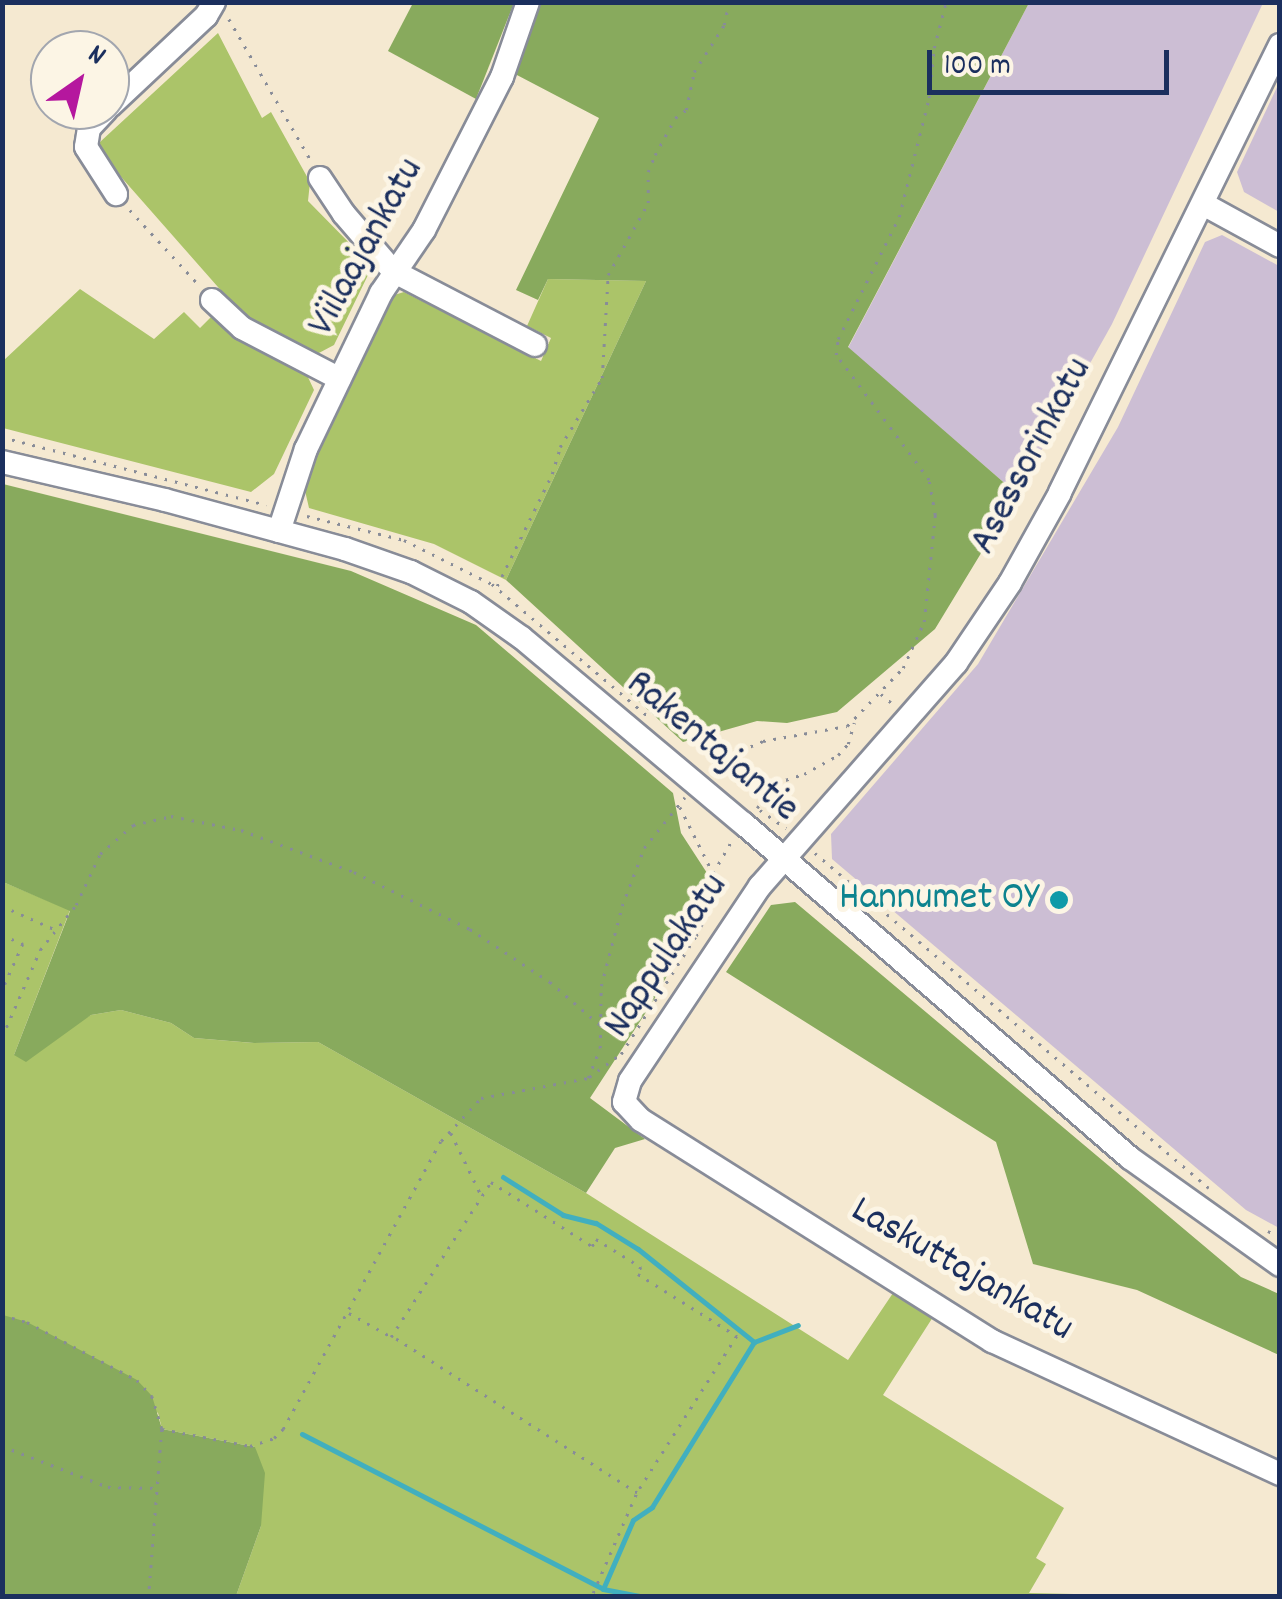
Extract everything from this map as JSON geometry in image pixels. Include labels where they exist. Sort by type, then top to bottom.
[{"type":"street","name":"Viilaajankatu","points":[[278,531],[298,469],[340,379],[393,271],[424,230],[502,76],[528,2]]},
{"type":"street","points":[[130,87],[218,6]]},
{"type":"street","name":"Asessorinkatu","points":[[785,858],[956,663],[1010,582],[1060,493],[1205,205],[1280,45]]},
{"type":"street","points":[[88,130],[86,147],[116,194]]},
{"type":"street","points":[[320,178],[344,214],[393,271],[535,345]]},
{"type":"street","points":[[1205,205],[1280,246]]},
{"type":"street","points":[[212,300],[242,328],[340,379]]},
{"type":"street","name":"Rakentajantie","points":[[2,462],[278,531],[411,572],[493,616],[785,858],[1130,1158],[1231,1235],[1280,1265]]},
{"type":"street","name":"Nappulakatu","points":[[624,1102],[630,1081],[760,886],[785,858]]},
{"type":"street","name":"Laskuttajankatu","points":[[624,1102],[641,1120],[992,1342],[1280,1474]]},
{"type":"path","points":[[496,588],[552,474],[573,421],[590,402],[602,378],[608,275],[648,203],[648,172],[655,154],[676,118],[686,110],[694,72],[724,25],[729,2]]},
{"type":"path","points":[[712,763],[764,741],[832,731],[855,719],[902,668],[924,622],[934,497],[921,468],[836,355],[838,339],[899,217],[929,98],[934,48],[946,2]]},
{"type":"path","points":[[218,6],[258,64],[320,178]]},
{"type":"path","points":[[116,194],[212,300]]},
{"type":"path","points":[[757,808],[776,783],[804,774],[838,755],[848,744],[855,719]]},
{"type":"path","points":[[588,1078],[600,1048],[601,986],[622,906],[644,848],[688,793]]},
{"type":"path","points":[[678,805],[712,873]]},
{"type":"path","points":[[2,1037],[40,950],[76,905],[100,854],[132,825],[172,816],[241,830],[354,872],[470,928],[550,982],[600,1025]]},
{"type":"path","points":[[162,1429],[250,1446],[274,1438],[450,1132],[481,1098],[588,1078],[622,1054],[696,936],[710,907],[712,873],[736,833]]},
{"type":"path","points":[[2,906],[56,930]]},
{"type":"path","points":[[2,935],[23,944],[2,991]]},
{"type":"path","points":[[450,1132],[482,1198]]},
{"type":"path","points":[[395,1337],[491,1182],[592,1246],[596,1239],[641,1268],[638,1274],[737,1336],[637,1493],[593,1593]]},
{"type":"path","points":[[348,1312],[395,1337],[637,1493]]},
{"type":"path","points":[[2,1315],[26,1322],[137,1380],[152,1396],[162,1429],[149,1596]]},
{"type":"path","points":[[2,1446],[108,1487],[158,1488]]},
{"type":"shaded area","points":[[1029,3],[1263,3],[1112,324],[1017,494],[848,348]]},
{"type":"shaded area","points":[[1279,83],[1279,212],[1244,192],[1237,172]]},
{"type":"shaded area","points":[[1222,235],[1279,266],[1279,1228],[1246,1210],[832,859],[831,834],[978,664],[1118,427],[1205,242]]},
{"type":"green space","points":[[413,3],[514,3],[476,99],[388,51]]},
{"type":"green space","points":[[541,3],[1029,3],[848,347],[1017,494],[935,629],[837,712],[787,723],[757,721],[683,742],[506,580],[646,281],[548,279],[538,300],[516,290],[599,118],[515,74]]},
{"type":"green space","points":[[218,33],[262,118],[271,112],[310,182],[308,201],[366,260],[368,275],[334,345],[317,354],[247,320],[100,153],[100,142],[113,130],[130,130],[130,114]]},
{"type":"green space","points":[[548,279],[646,281],[506,580],[434,544],[309,508],[303,482],[391,296],[404,292],[541,361],[551,338],[527,326]]},
{"type":"green space","points":[[80,289],[154,339],[184,312],[200,328],[213,315],[233,338],[306,373],[314,390],[274,474],[251,492],[3,428],[3,361]]},
{"type":"green space","points":[[3,484],[351,571],[476,625],[673,793],[681,833],[707,873],[706,905],[652,1003],[590,1098],[645,1139],[615,1148],[586,1193],[318,1042],[254,1043],[194,1038],[171,1023],[121,1010],[91,1015],[26,1062],[14,1055],[70,911],[3,882]]},
{"type":"green space","points":[[3,882],[70,910],[14,1055],[91,1015],[121,1010],[171,1023],[194,1038],[253,1043],[318,1042],[586,1193],[848,1360],[893,1293],[933,1317],[883,1395],[1064,1508],[1036,1558],[1046,1564],[1029,1593],[1164,1596],[236,1596],[261,1526],[255,1447],[162,1429],[158,1413],[3,1315]]},
{"type":"green space","points":[[795,902],[1241,1277],[1279,1294],[1279,1355],[1137,1290],[1033,1264],[996,1142],[726,972],[771,905]]},
{"type":"green space","points":[[3,1315],[27,1322],[137,1380],[152,1396],[162,1429],[255,1447],[265,1473],[261,1526],[236,1596],[3,1596]]},
{"type":"waterway","points":[[503,1177],[563,1215],[596,1223],[638,1249],[754,1342]]},
{"type":"waterway","points":[[603,1589],[633,1520],[652,1507],[754,1342],[798,1325]]},
{"type":"waterway","points":[[302,1434],[603,1589],[639,1596]]},
{"type":"place","name":"Hannumet OY","points":[[1059,900]]}]
